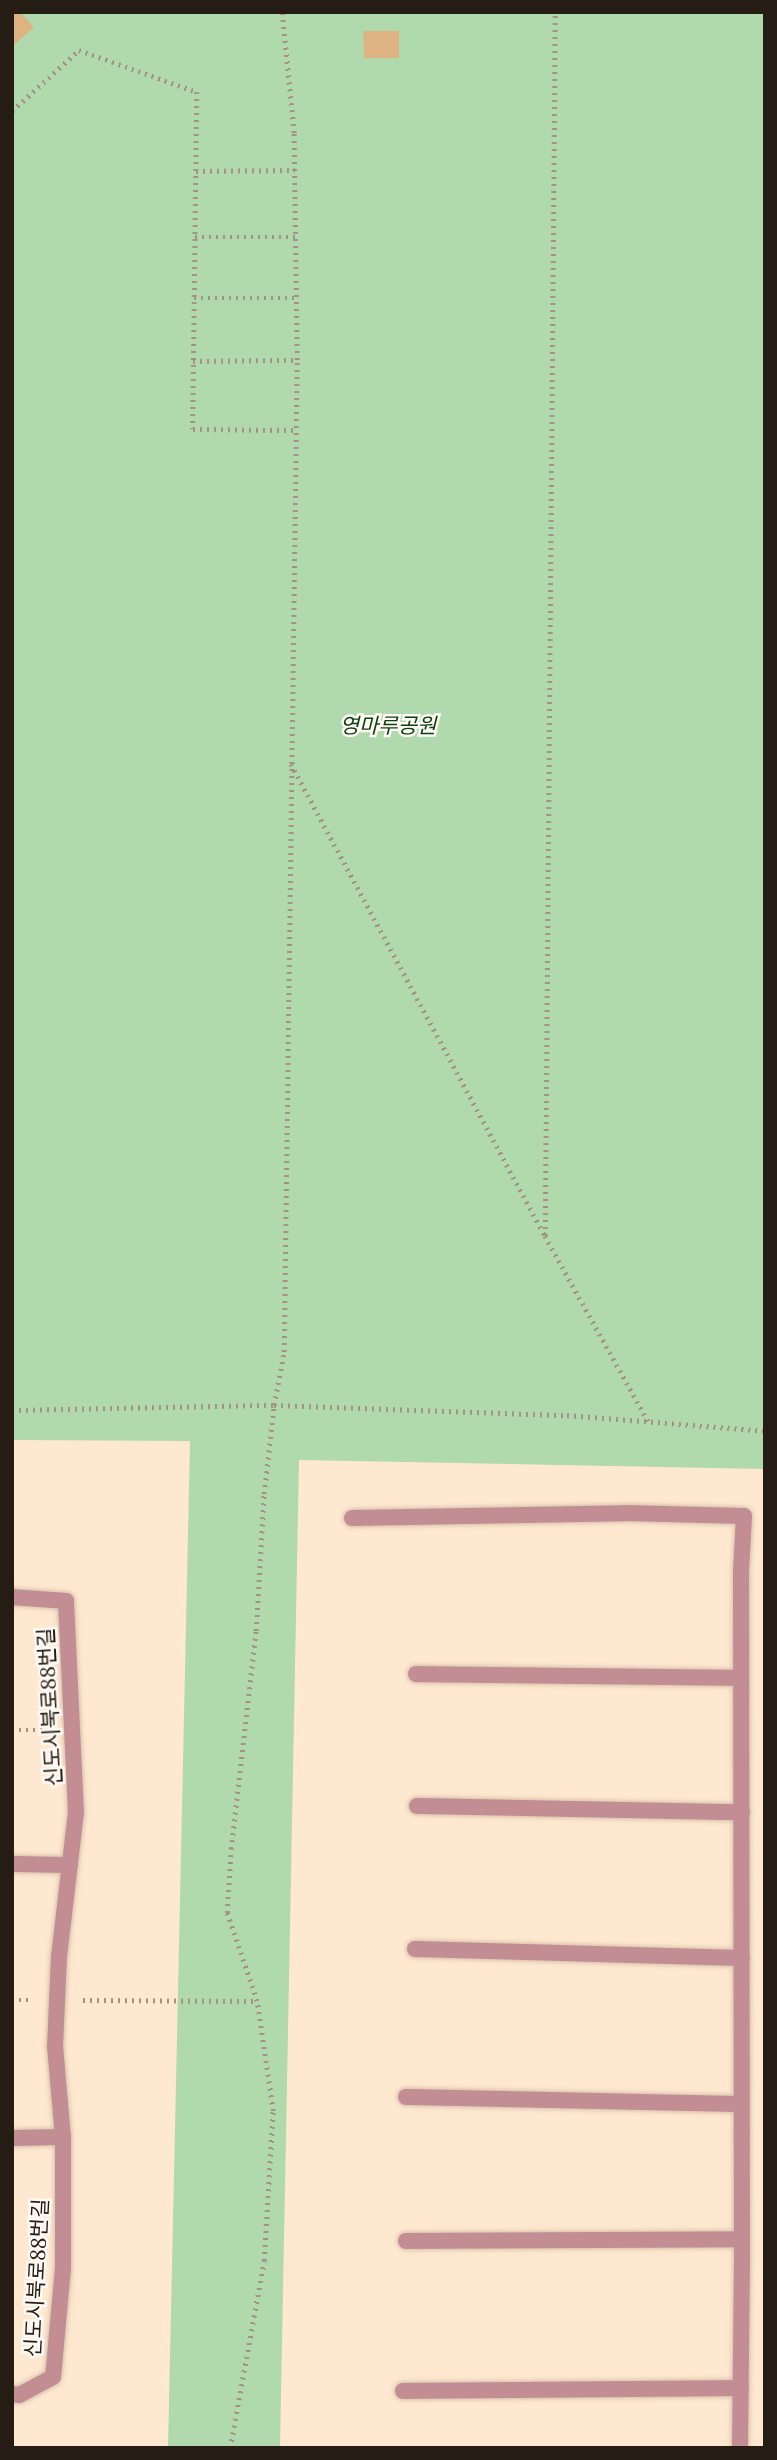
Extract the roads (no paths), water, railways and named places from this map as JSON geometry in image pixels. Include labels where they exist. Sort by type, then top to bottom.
[{"type":"lane","points":[[352,1518],[625,1513],[744,1516],[741,1678],[740,2448]]},
{"type":"lane","name":"신도시북로88번길","points":[[12,1597],[66,1601],[76,1812],[59,1956],[55,2046],[63,2137],[63,2268],[52,2377],[19,2395],[12,2394]]},
{"type":"lane","points":[[416,1674],[741,1678]]},
{"type":"lane","points":[[417,1806],[742,1812]]},
{"type":"lane","points":[[12,1864],[70,1866]]},
{"type":"lane","points":[[415,1949],[742,1958]]},
{"type":"lane","points":[[406,2097],[741,2104]]},
{"type":"lane","points":[[12,2138],[63,2137]]},
{"type":"lane","points":[[406,2241],[742,2239]]},
{"type":"lane","points":[[403,2391],[740,2388]]},
{"type":"park label","name":"영마루공원","points":[[388,726]]}]
